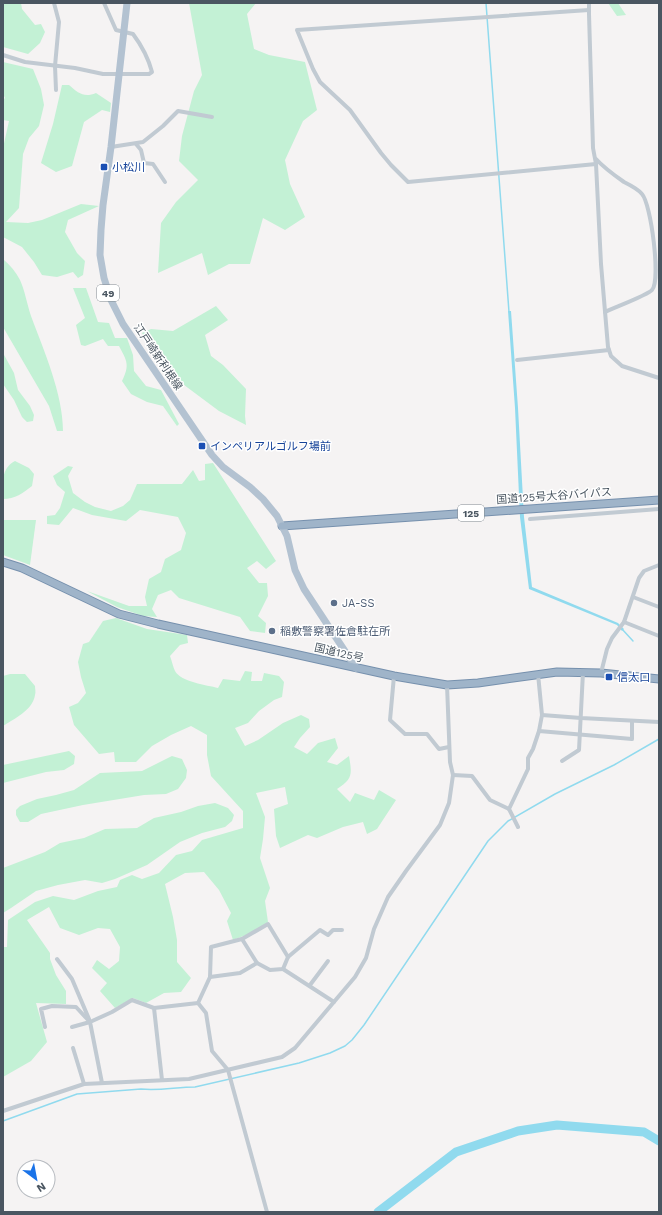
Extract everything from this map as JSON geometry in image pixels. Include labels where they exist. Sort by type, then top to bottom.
[{"type":"highway","name":"国道125号大谷バイパス","points":[[282,526],[659,500]]},
{"type":"highway","name":"国道125号","points":[[3,562],[22,568],[120,614],[158,624],[394,676],[447,685],[478,683],[557,672],[601,673],[659,678]]},
{"type":"main road","name":"江戸崎新利根線","points":[[126,3],[111,147],[103,205],[100,255],[104,278],[116,311],[131,337],[212,455],[223,467],[250,487],[263,499],[277,516],[288,541],[295,570],[304,589],[356,668]]},
{"type":"street","points":[[54,3],[59,22],[55,66],[56,90]]},
{"type":"street","points":[[3,55],[25,62],[74,68],[86,72],[103,74],[149,74],[152,72],[149,59],[141,44],[133,34],[116,30],[104,3]]},
{"type":"street","points":[[589,3],[593,148],[596,164],[605,312],[609,350],[611,356],[622,366],[630,370],[659,378]]},
{"type":"street","points":[[589,10],[297,30],[320,82],[350,110],[391,165],[408,182],[596,164]]},
{"type":"street","points":[[111,147],[143,142],[163,126],[178,111],[212,117]]},
{"type":"street","points":[[136,144],[141,150],[144,163],[152,164],[165,182]]},
{"type":"street","points":[[595,159],[601,165],[642,194],[646,202],[652,228],[656,262],[654,285],[652,290],[640,297],[605,312]]},
{"type":"street","points":[[517,360],[609,350]]},
{"type":"street","points":[[530,519],[659,509]]},
{"type":"street","points":[[601,673],[607,649],[612,638],[624,622],[639,578],[644,571],[659,565]]},
{"type":"street","points":[[633,597],[659,607]]},
{"type":"street","points":[[624,622],[659,636]]},
{"type":"street","points":[[562,761],[579,750],[583,672]]},
{"type":"street","points":[[509,809],[528,769],[528,758],[539,731],[542,715],[538,674]]},
{"type":"street","points":[[394,676],[390,720],[405,734],[426,734],[439,749],[449,748]]},
{"type":"street","points":[[3,1111],[84,1084],[189,1079],[229,1073],[282,1057],[295,1048],[355,977],[366,958],[374,929],[388,897],[440,825],[449,803],[453,775],[449,748],[447,685]]},
{"type":"street","points":[[542,715],[659,722]]},
{"type":"street","points":[[539,731],[632,739],[632,721]]},
{"type":"street","points":[[453,775],[472,776],[490,800],[509,809],[518,827]]},
{"type":"street","points":[[198,1003],[210,977],[211,947],[242,939],[268,924],[288,957]]},
{"type":"street","points":[[283,969],[288,957],[320,930],[328,935],[333,930],[342,930]]},
{"type":"street","points":[[242,939],[257,963],[270,970],[283,969],[334,1002]]},
{"type":"street","points":[[57,958],[72,979],[90,1022],[102,1083]]},
{"type":"street","points":[[310,986],[328,961]]},
{"type":"street","points":[[210,977],[240,973],[257,963]]},
{"type":"street","points":[[72,1027],[90,1022],[112,1012],[132,1000],[154,1008],[198,1003]]},
{"type":"street","points":[[198,1003],[206,1014],[212,1051],[229,1073],[267,1212]]},
{"type":"street","points":[[45,1027],[40,1009],[52,1006],[76,1007],[90,1022]]},
{"type":"street","points":[[154,1008],[162,1080]]},
{"type":"street","points":[[73,1048],[84,1084]]},
{"type":"green space","points":[[3,3],[21,3],[22,9],[35,25],[41,24],[45,32],[40,43],[28,54],[3,47]]},
{"type":"green space","points":[[189,3],[256,3],[247,14],[254,49],[269,55],[305,62],[317,110],[303,121],[285,160],[290,184],[305,217],[285,230],[263,218],[250,264],[229,264],[208,275],[202,253],[158,273],[161,223],[176,202],[198,180],[179,161],[182,136],[194,91],[202,75]]},
{"type":"green space","points":[[608,3],[618,3],[626,15],[617,16]]},
{"type":"green space","points":[[3,62],[33,69],[41,89],[44,105],[39,126],[29,138],[23,154],[19,208],[6,222],[28,223],[42,220],[81,204],[99,206],[68,220],[65,232],[77,253],[85,261],[83,275],[78,278],[73,272],[57,277],[42,275],[22,247],[3,237],[3,148],[9,121],[3,120],[3,100],[5,98],[3,94]]},
{"type":"green space","points":[[62,85],[69,85],[81,94],[85,95],[96,93],[111,103],[110,112],[102,110],[84,122],[72,166],[56,172],[41,163],[53,124]]},
{"type":"green space","points":[[3,259],[15,271],[22,284],[31,316],[52,373],[60,402],[63,431],[57,431],[49,406],[3,327]]},
{"type":"green space","points":[[73,288],[86,288],[98,322],[109,323],[115,338],[127,338],[133,355],[134,371],[146,386],[161,390],[179,424],[177,426],[163,406],[147,402],[131,394],[122,381],[127,367],[119,346],[108,346],[103,339],[85,346],[81,345],[76,325],[85,318]]},
{"type":"green space","points":[[216,306],[228,320],[205,335],[211,356],[223,365],[246,389],[246,425],[219,411],[168,373],[142,333],[151,329],[173,331]]},
{"type":"green space","points":[[3,353],[14,373],[18,390],[30,406],[34,415],[33,421],[27,422],[22,417],[14,400],[3,384]]},
{"type":"green space","points":[[15,461],[29,468],[34,474],[32,486],[15,497],[3,499],[3,478],[7,468]]},
{"type":"green space","points":[[213,463],[276,561],[266,569],[257,561],[247,568],[259,583],[267,583],[268,596],[258,616],[266,623],[265,633],[250,631],[240,617],[179,598],[171,590],[158,595],[152,609],[157,617],[143,616],[117,607],[87,591],[129,606],[147,606],[145,597],[149,579],[161,572],[165,559],[181,550],[186,533],[178,517],[140,510],[126,521],[92,515],[73,508],[59,525],[47,524],[47,516],[55,515],[60,508],[65,492],[57,485],[53,476],[68,466],[73,467],[68,476],[73,493],[95,507],[111,511],[123,506],[130,500],[137,484],[182,484],[193,470],[199,481],[205,480],[205,464]]},
{"type":"green space","points":[[3,520],[36,520],[30,565],[3,555]]},
{"type":"green space","points":[[116,618],[147,629],[187,635],[188,643],[180,645],[170,656],[175,671],[178,675],[188,680],[218,688],[223,679],[240,681],[245,671],[252,672],[251,681],[262,681],[264,673],[279,676],[284,682],[282,697],[274,700],[259,711],[248,723],[235,728],[245,746],[258,740],[283,723],[301,715],[309,719],[310,727],[294,747],[307,754],[318,743],[335,738],[338,748],[327,762],[337,765],[349,756],[351,772],[349,779],[337,789],[350,802],[355,793],[374,800],[379,790],[396,800],[377,829],[367,834],[363,822],[343,827],[317,838],[308,835],[280,848],[276,836],[274,809],[288,804],[285,787],[256,793],[265,817],[260,858],[270,888],[265,901],[268,922],[254,932],[233,940],[227,921],[231,913],[219,890],[204,872],[185,873],[165,884],[177,940],[177,962],[191,978],[181,992],[164,993],[146,1003],[133,998],[115,1008],[100,991],[107,983],[92,968],[97,960],[109,969],[119,961],[120,947],[110,929],[98,928],[79,935],[60,928],[49,907],[27,920],[50,953],[50,959],[56,975],[66,991],[66,1004],[36,1003],[47,1042],[31,1061],[3,1077],[3,947],[7,947],[8,920],[35,902],[53,896],[74,900],[98,891],[117,887],[120,880],[132,875],[142,879],[159,873],[176,855],[192,851],[202,840],[243,828],[243,811],[211,776],[207,755],[207,735],[191,726],[152,746],[136,762],[115,762],[114,752],[99,754],[74,725],[69,707],[78,703],[86,693],[78,662],[83,644],[89,642],[103,621]]},
{"type":"green space","points":[[10,674],[25,674],[35,686],[35,694],[34,700],[27,710],[3,726],[3,676]]},
{"type":"green space","points":[[69,751],[75,756],[74,764],[64,770],[46,772],[3,783],[3,765]]},
{"type":"green space","points":[[172,756],[182,759],[187,770],[186,778],[178,789],[166,794],[144,795],[83,805],[41,814],[28,822],[20,822],[16,815],[16,810],[20,806],[37,799],[74,790],[100,773],[142,771]]},
{"type":"green space","points":[[215,803],[228,808],[234,815],[232,821],[225,827],[202,833],[180,842],[147,865],[115,879],[102,883],[85,880],[36,891],[3,913],[3,868],[45,852],[60,843],[84,838],[105,829],[137,828],[154,818]]},
{"type":"water","points":[[508,311],[511,311],[524,517],[532,587],[618,623],[624,629],[622,631],[617,625],[529,589],[520,517],[515,408]]},
{"type":"waterway","points":[[486,3],[509,312]]},
{"type":"waterway","points":[[622,629],[633,641]]},
{"type":"waterway","points":[[3,1121],[77,1094],[141,1089],[154,1090],[195,1087],[299,1063],[330,1053],[345,1046],[364,1025],[488,841],[508,821],[555,794],[614,765],[659,739]]},
{"type":"waterway","points":[[378,1212],[456,1152],[518,1131],[557,1125],[644,1132],[659,1141]]},
{"type":"place","name":"小松川","points":[[104,167]]},
{"type":"place","name":"インペリアルゴルフ場前","points":[[202,446]]},
{"type":"place","name":"JA-SS","points":[[334,603]]},
{"type":"place","name":"稲敷警察署佐倉駐在所","points":[[272,631]]},
{"type":"place","name":"信太口","points":[[609,677]]}]
